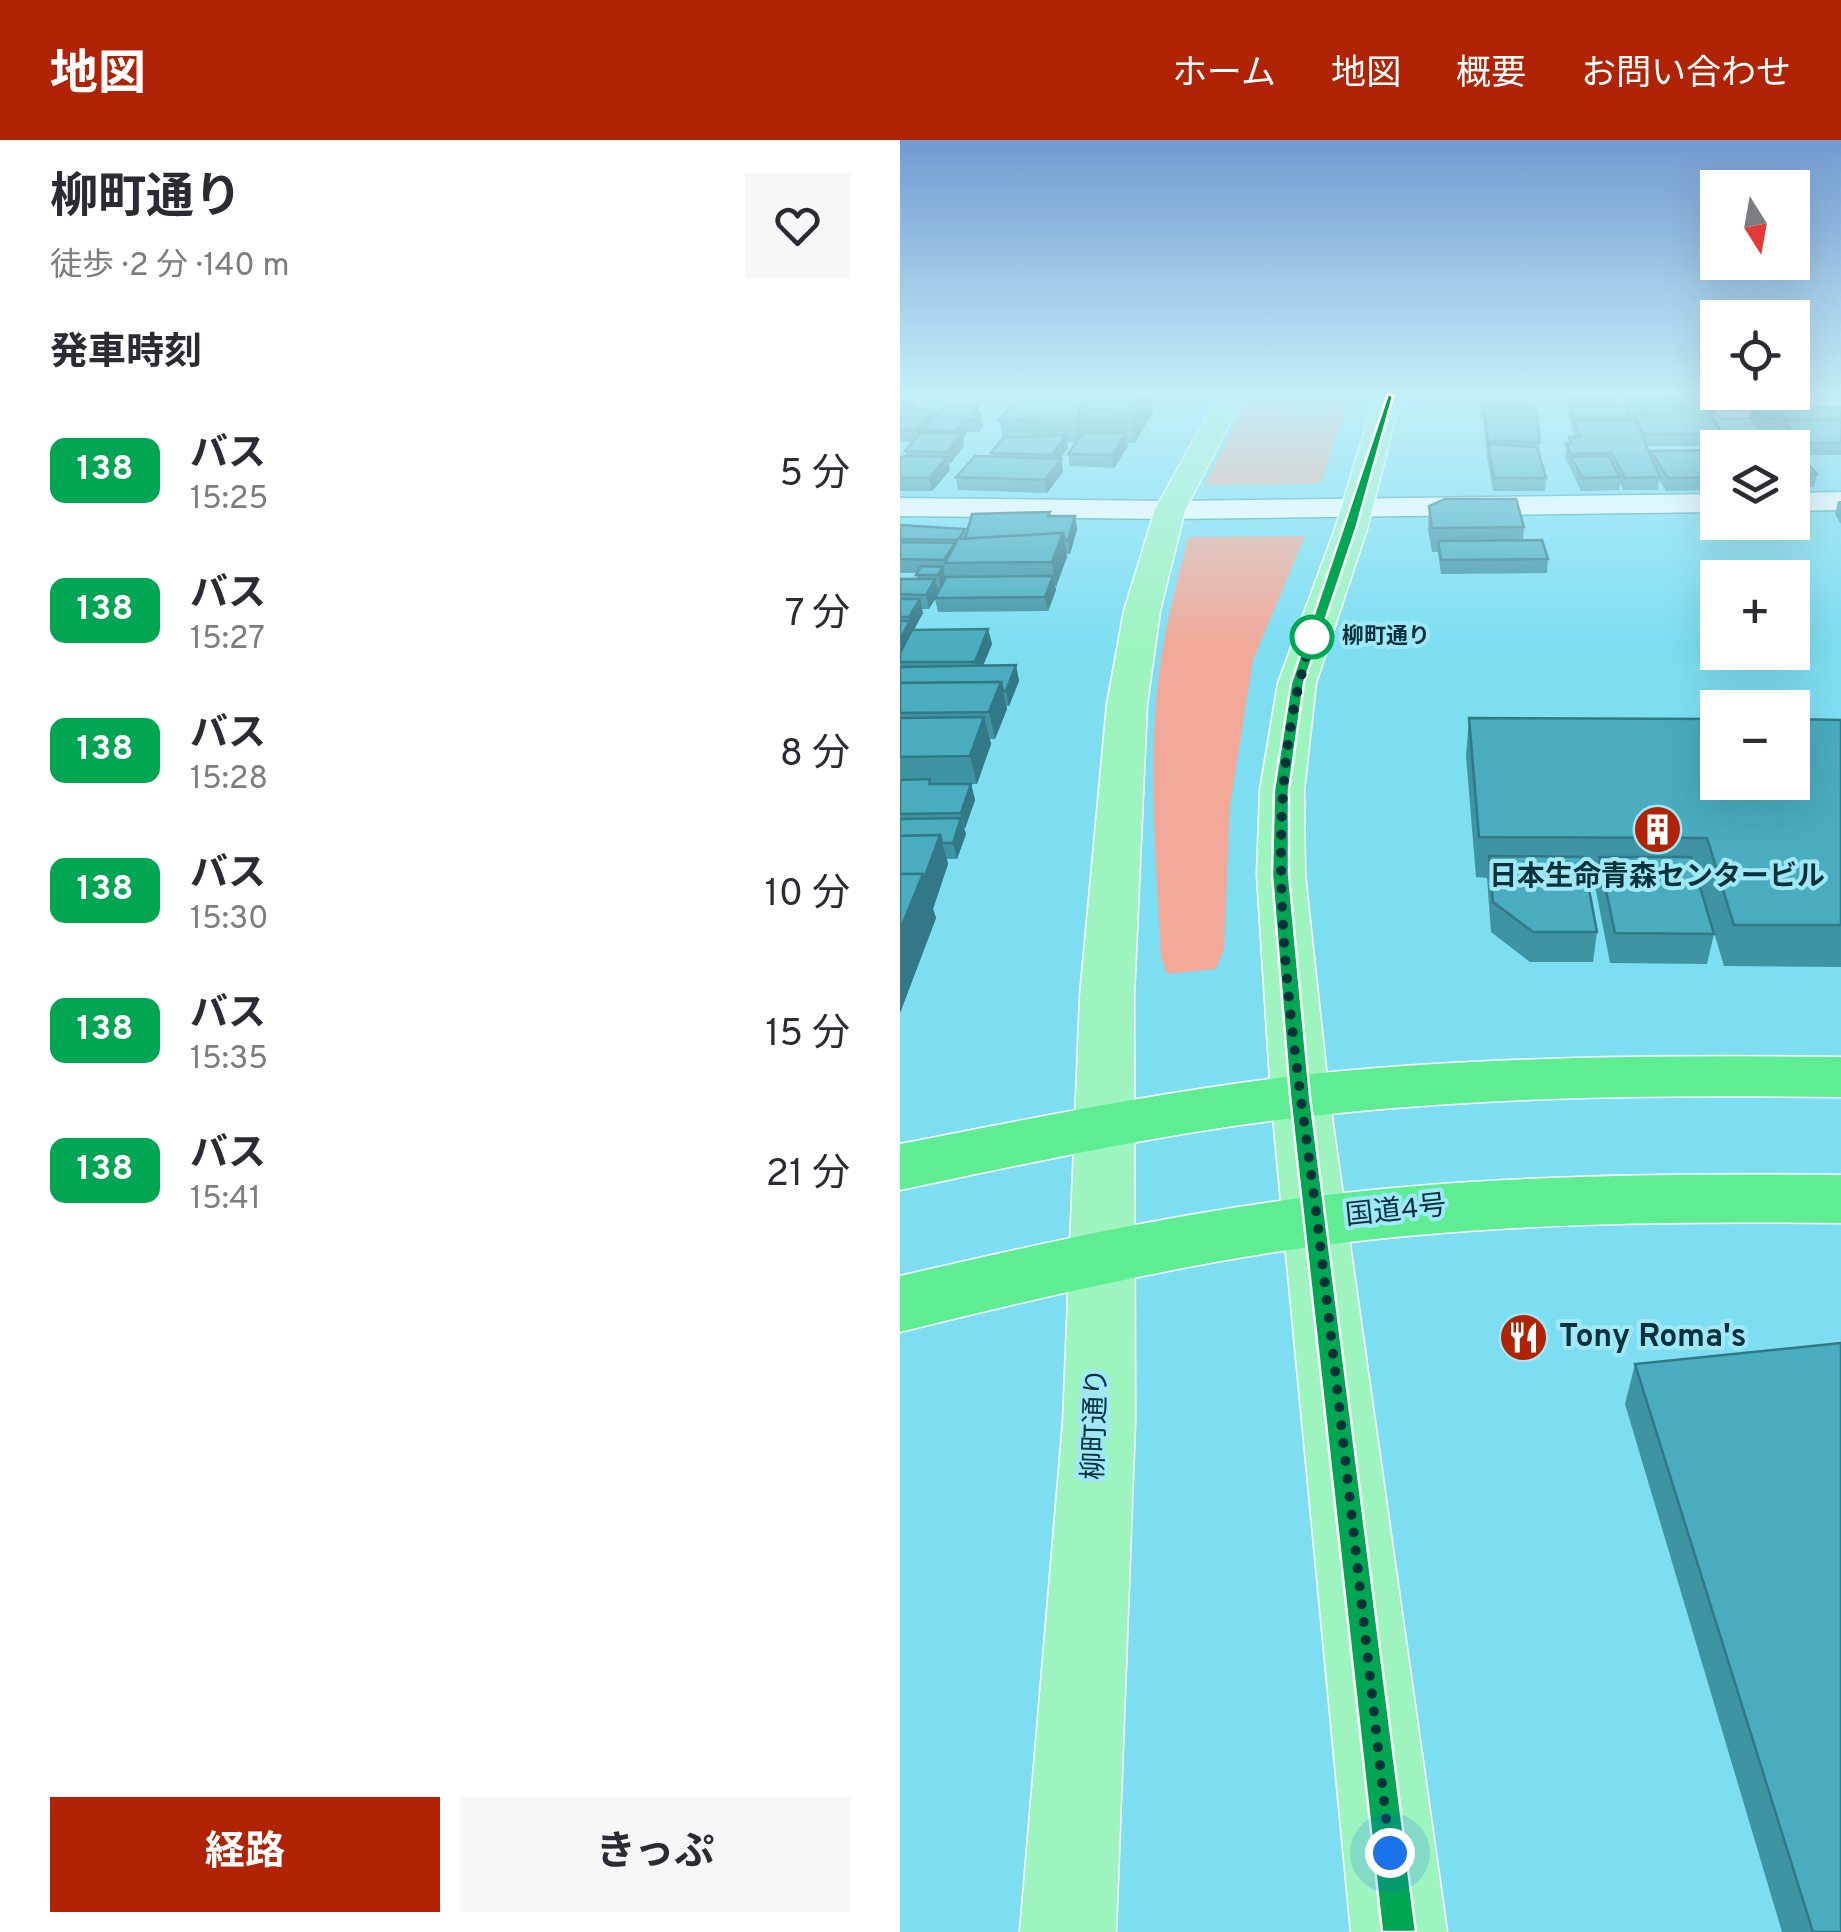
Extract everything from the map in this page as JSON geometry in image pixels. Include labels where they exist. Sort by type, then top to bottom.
[{"type":"highway","points":[[900,1167],[1101,1127],[1300,1096],[1593,1074],[1841,1077]]},
{"type":"highway","name":"国道4号","points":[[900,1304],[1102,1256],[1318,1220],[1467,1205],[1620,1198],[1841,1199]]},
{"type":"main road","name":"柳町通り","points":[[1068,1932],[1099,1422],[1101,1127],[1128,704],[1142,611],[1170,510],[1186,480]]},
{"type":"main road","points":[[1364,480],[1298,683],[1282,790],[1281,875],[1300,1096],[1318,1220],[1399,1932]]},
{"type":"street","points":[[1810,502],[1841,501]]},
{"type":"street","points":[[900,507],[1170,510],[1700,503]]},
{"type":"shaded area","points":[[1208,480],[1321,480],[1320,484],[1205,485]]},
{"type":"shaded area","points":[[1305,536],[1253,660],[1230,806],[1224,950],[1216,969],[1167,974],[1161,957],[1153,759],[1166,629],[1188,537]]},
{"type":"building","points":[[1445,499],[1516,499],[1524,527],[1432,528],[1429,506]]},
{"type":"building","points":[[1050,512],[1048,516],[1075,516],[1068,540],[1063,533],[965,539],[972,514]]},
{"type":"building","points":[[900,525],[965,529],[958,540],[900,539]]},
{"type":"building","points":[[1063,533],[1052,562],[945,563],[958,539]]},
{"type":"building","points":[[1542,540],[1548,559],[1441,560],[1438,541]]},
{"type":"building","points":[[900,542],[955,543],[944,560],[900,559]]},
{"type":"building","points":[[921,566],[943,567],[938,575],[916,575]]},
{"type":"building","points":[[1053,576],[1045,597],[935,598],[946,577]]},
{"type":"building","points":[[900,579],[935,579],[926,595],[900,594]]},
{"type":"building","points":[[900,599],[920,599],[909,617],[900,617]]},
{"type":"building","points":[[900,621],[910,621],[900,639]]},
{"type":"building","points":[[988,629],[975,662],[900,662],[900,653],[912,630]]},
{"type":"building","points":[[1016,665],[1006,691],[1001,682],[900,683],[900,667]]},
{"type":"building","points":[[1001,682],[989,712],[900,713],[900,683]]},
{"type":"building","points":[[984,717],[970,756],[900,757],[900,718]]},
{"type":"building","name":"日本生命青森センタービル","points":[[1469,718],[1700,719],[1700,800],[1810,800],[1810,719],[1841,720],[1841,925],[1734,925],[1707,838],[1479,837]]},
{"type":"building","points":[[930,779],[929,784],[971,784],[961,813],[900,814],[900,780]]},
{"type":"building","points":[[961,818],[953,843],[942,843],[940,835],[900,836],[900,819]]},
{"type":"building","points":[[940,835],[924,879],[923,874],[900,874],[900,836]]},
{"type":"building","points":[[1489,856],[1583,857],[1597,932],[1533,932],[1493,902]]},
{"type":"building","points":[[1599,857],[1691,857],[1714,934],[1615,933]]},
{"type":"building","points":[[900,874],[923,874],[900,930]]},
{"type":"building","points":[[1841,1343],[1841,1932],[1813,1932],[1635,1364]]},
{"type":"bus line","name":"138","points":[[1366,480],[1303,664],[1290,720],[1282,790],[1281,875],[1300,1096],[1337,1380],[1399,1932]]},
{"type":"place","name":"柳町通り","points":[[1312,637]]},
{"type":"place","name":"日本生命青森センタービル","points":[[1657,830]]},
{"type":"place","name":"Tony Roma's","points":[[1524,1338]]},
{"type":"route","points":[[1312,637],[1315,630],[1290,720],[1282,790],[1281,875],[1300,1096],[1318,1220],[1390,1853]]}]
